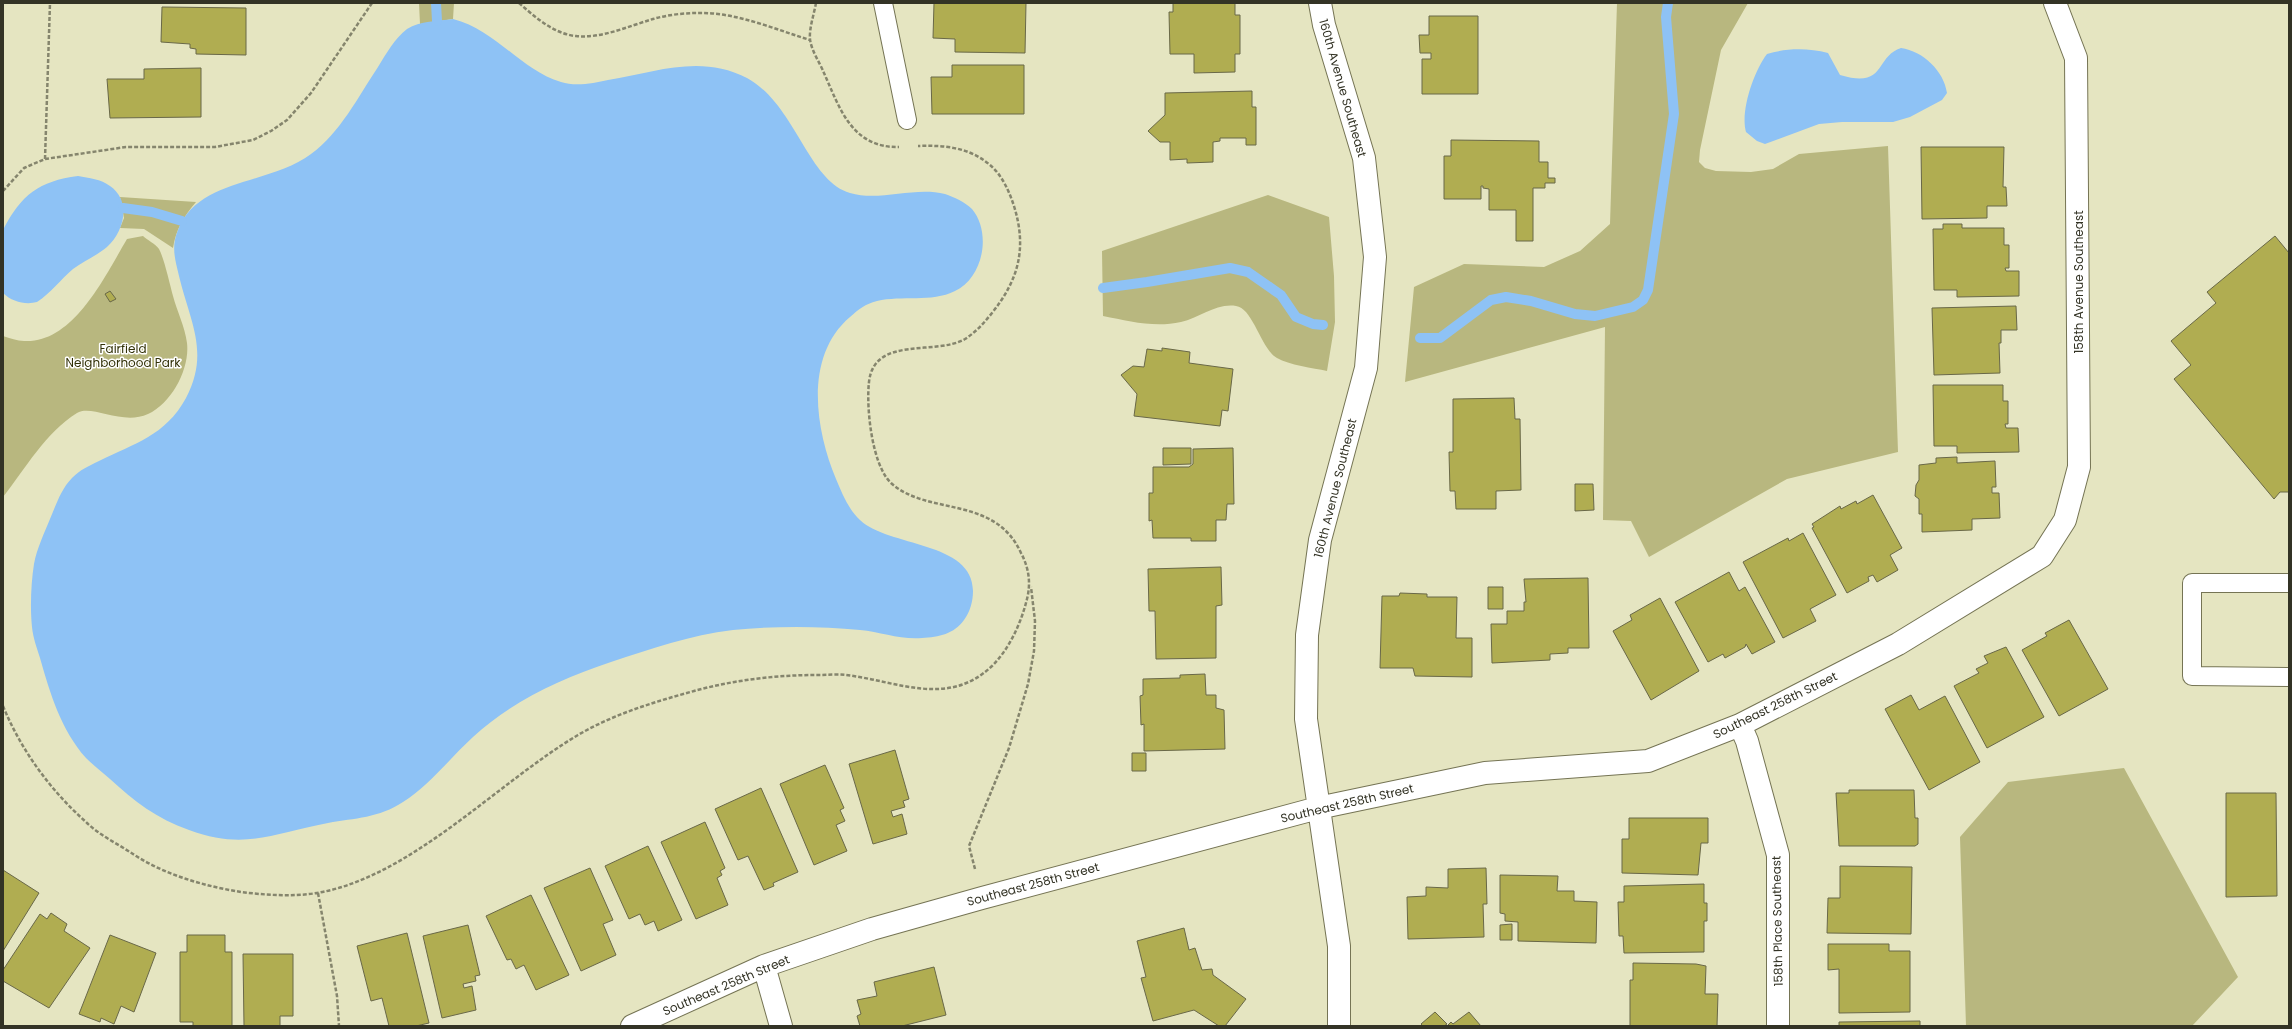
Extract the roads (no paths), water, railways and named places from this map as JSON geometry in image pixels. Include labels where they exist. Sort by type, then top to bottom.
[{"type":"street","name":"160th Avenue Southeast","points":[[1320,3],[1324,25],[1364,158],[1375,257],[1366,368],[1320,540],[1307,635],[1306,719],[1339,946],[1340,1026]]},
{"type":"street","name":"158th Avenue Southeast","points":[[2042,556],[2065,520],[2079,467],[2076,58],[2055,3]]},
{"type":"street","name":"Southeast 258th Street","points":[[632,1026],[764,966],[872,930],[982,898],[1318,808],[1485,773],[1648,761],[1740,725],[1898,644],[2042,556]]},
{"type":"street","name":"158th Place Southeast","points":[[1740,725],[1747,741],[1778,855],[1778,1026]]},
{"type":"street","points":[[764,966],[781,1026]]},
{"type":"lane","points":[[883,3],[908,120]]},
{"type":"lane","points":[[2289,583],[2192,583],[2192,676],[2289,677]]},
{"type":"water","points":[[453,19],[468,24],[483,32],[534,69],[547,77],[561,82],[573,84],[591,83],[678,67],[713,67],[730,71],[747,78],[763,90],[777,105],[823,174],[835,186],[850,193],[873,196],[921,192],[945,194],[959,200],[972,209],[982,230],[982,254],[978,266],[965,285],[946,295],[926,298],[887,299],[873,302],[859,309],[835,333],[825,352],[820,372],[818,394],[819,416],[829,459],[836,479],[852,511],[860,520],[873,529],[945,554],[959,563],[969,575],[973,591],[971,606],[968,614],[956,629],[940,636],[928,638],[906,638],[868,631],[844,629],[780,627],[717,632],[671,643],[573,676],[520,702],[504,712],[473,737],[422,788],[403,802],[385,811],[367,817],[328,823],[275,835],[244,840],[209,836],[177,826],[146,809],[86,758],[77,747],[63,723],[52,698],[35,643],[33,631],[31,612],[32,587],[34,564],[37,552],[59,497],[68,482],[84,468],[137,443],[159,430],[178,411],[186,398],[197,366],[196,337],[183,293],[174,248],[178,230],[188,213],[201,201],[218,191],[276,172],[311,154],[331,136],[340,125],[391,46],[407,29],[418,24]]},
{"type":"water","points":[[1901,48],[1917,53],[1931,63],[1937,70],[1942,77],[1947,93],[1942,100],[1910,117],[1893,122],[1842,122],[1819,124],[1765,144],[1757,141],[1746,132],[1745,113],[1749,92],[1757,70],[1767,54],[1798,49],[1828,53],[1840,75],[1855,78],[1866,78],[1873,75],[1893,52]]},
{"type":"water","points":[[78,176],[103,182],[117,192],[123,208],[123,216],[118,233],[107,247],[73,269],[47,295],[37,302],[24,303],[11,299],[3,293],[3,230],[24,199],[33,192],[52,182]]},
{"type":"waterway","points":[[436,3],[437,21]]},
{"type":"waterway","points":[[1420,338],[1440,338],[1491,300],[1506,297],[1531,301],[1575,314],[1595,316],[1633,307],[1643,300],[1648,290],[1674,114],[1666,17],[1668,3]]},
{"type":"waterway","points":[[123,208],[152,212],[182,221]]},
{"type":"waterway","points":[[1103,288],[1230,268],[1248,272],[1281,295],[1296,317],[1313,324],[1323,325]]},
{"type":"park label","name":"Fairfield Neighborhood Park","points":[[123,355]]}]
